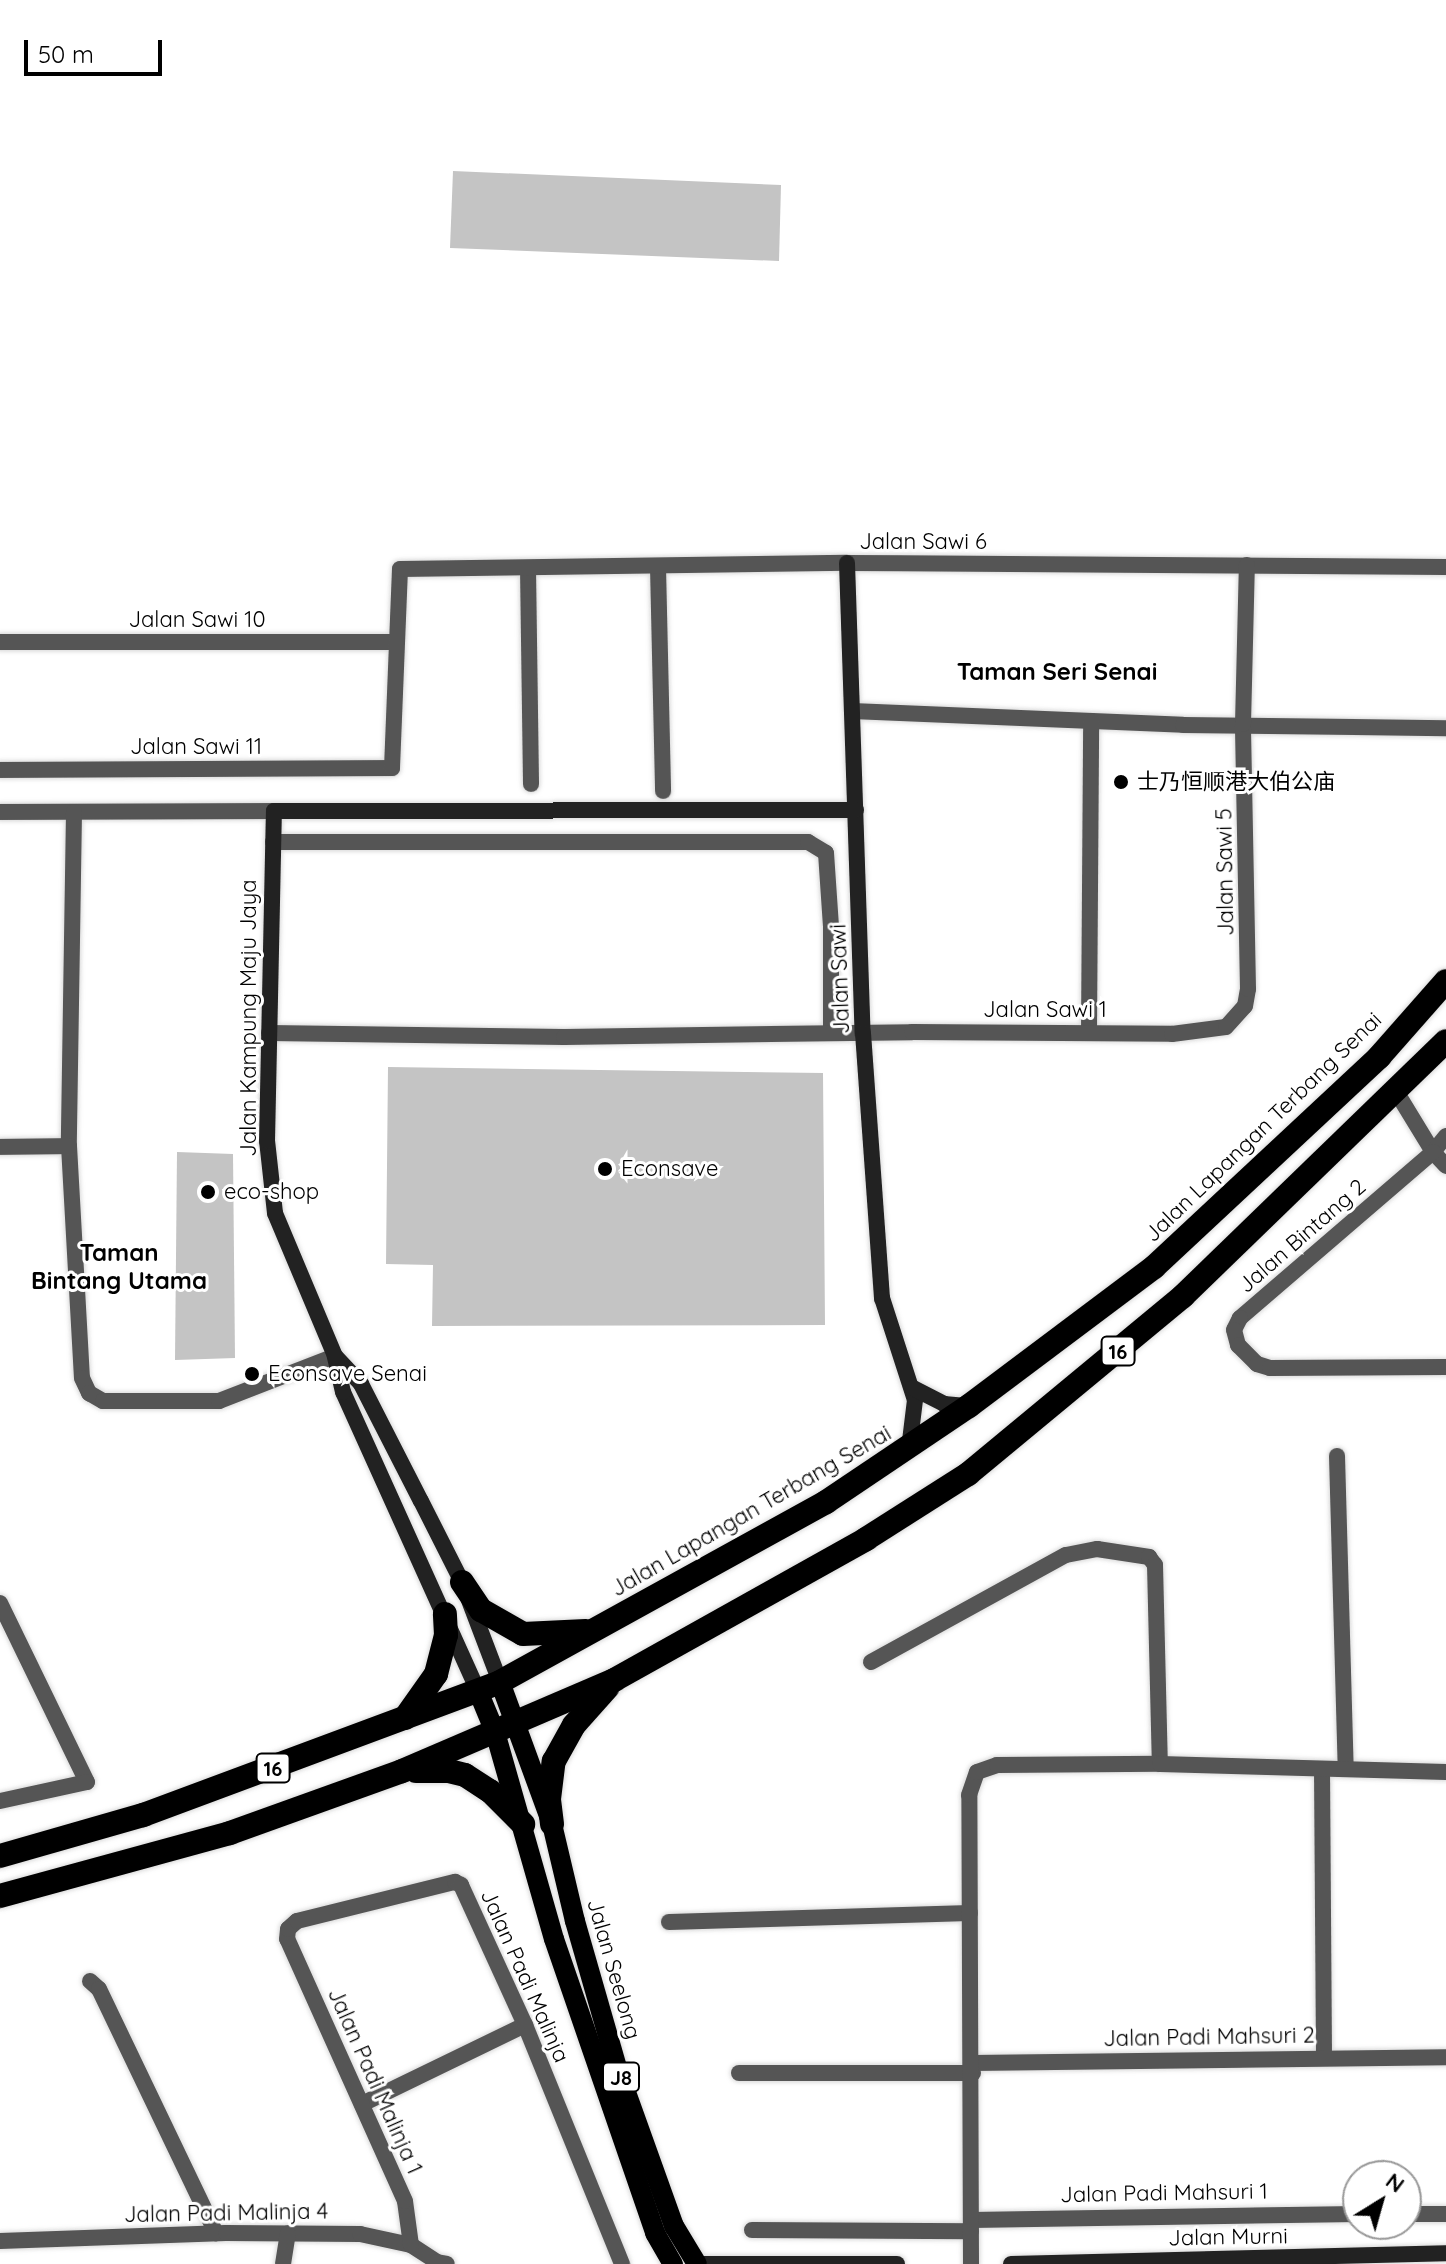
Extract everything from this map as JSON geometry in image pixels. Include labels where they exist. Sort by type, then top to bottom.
[{"type":"highway","name":"Jalan Lapangan Terbang Senai","points":[[0,1856],[143,1815],[489,1686],[599,1630],[826,1502],[909,1449],[1154,1267],[1379,1057],[1446,981]]},
{"type":"highway","name":"16","points":[[0,1896],[230,1833],[402,1771],[614,1680],[748,1608],[968,1474],[1183,1296],[1397,1093],[1446,1041]]},
{"type":"highway","points":[[462,1582],[481,1610],[523,1634],[599,1630]]},
{"type":"highway","points":[[403,1720],[436,1674],[446,1635],[445,1614]]},
{"type":"highway","points":[[552,1824],[549,1799],[558,1751],[574,1725],[614,1680]]},
{"type":"highway","points":[[402,1771],[449,1771],[465,1775],[490,1791],[523,1824]]},
{"type":"main road","name":"Jalan Seelong","points":[[489,1686],[517,1722],[552,1824],[575,1921],[617,2067],[674,2226],[700,2264]]},
{"type":"main road","name":"Jalan Seelong","points":[[489,1686],[495,1732],[554,1939],[655,2233],[673,2264]]},
{"type":"street","name":"Jalan Sawi 6","points":[[394,642],[400,569],[847,563],[1446,567]]},
{"type":"street","name":"Jalan Sawi","points":[[847,563],[863,1033],[882,1298],[913,1388],[915,1413],[909,1449]]},
{"type":"street","name":"Jalan Sawi 5","points":[[1226,1027],[1245,1006],[1248,989],[1243,724],[1247,565]]},
{"type":"street","points":[[658,567],[663,791]]},
{"type":"street","points":[[528,568],[531,784]]},
{"type":"street","name":"Jalan Sawi 10","points":[[0,642],[394,642]]},
{"type":"street","name":"Jalan Sawi 11","points":[[0,770],[392,768],[394,642]]},
{"type":"street","points":[[852,711],[1091,721],[1446,728]]},
{"type":"street","points":[[1089,1032],[1091,721]]},
{"type":"street","points":[[0,812],[856,810]]},
{"type":"street","name":"Jalan Kampung Maju Jaya","points":[[274,811],[267,1141],[275,1213],[335,1356],[343,1392],[445,1614],[489,1686]]},
{"type":"street","points":[[74,812],[69,1146],[82,1378],[89,1393],[103,1401],[219,1401],[335,1356]]},
{"type":"street","points":[[273,842],[808,842],[819,845],[826,853],[831,926],[831,1033]]},
{"type":"street","name":"Jalan Sawi 1","points":[[269,1033],[564,1037],[831,1033],[1172,1034],[1226,1027]]},
{"type":"street","points":[[1397,1093],[1433,1152],[1446,1166]]},
{"type":"street","points":[[1433,1152],[1446,1136]]},
{"type":"street","points":[[0,1147],[69,1146]]},
{"type":"street","name":"Jalan Bintang 2","points":[[1433,1152],[1240,1318],[1234,1330],[1238,1345],[1257,1364],[1270,1368],[1446,1367]]},
{"type":"street","name":"Jalan Kampung Maju Jaya","points":[[335,1356],[361,1384],[462,1582],[489,1686]]},
{"type":"street","points":[[913,1388],[944,1404],[969,1406]]},
{"type":"street","points":[[1337,1456],[1346,1769]]},
{"type":"street","points":[[871,1662],[1066,1555],[1097,1549],[1149,1557],[1155,1565],[1160,1764]]},
{"type":"street","points":[[0,1603],[8,1630],[87,1782],[0,1801]]},
{"type":"street","points":[[971,2264],[969,1795],[977,1772],[997,1765],[1160,1764],[1446,1772]]},
{"type":"street","points":[[1322,1769],[1324,2058]]},
{"type":"street","name":"Jalan Padi Malinja","points":[[287,1939],[288,1929],[297,1921],[455,1882],[461,1885],[525,2025],[622,2264]]},
{"type":"street","points":[[669,1922],[970,1913]]},
{"type":"street","name":"Jalan Padi Malinja 1","points":[[287,1939],[405,2201],[411,2245]]},
{"type":"street","points":[[90,1981],[99,1989],[216,2233]]},
{"type":"street","points":[[362,2104],[525,2025]]},
{"type":"street","name":"Jalan Padi Mahsuri 2","points":[[739,2073],[1446,2057]]},
{"type":"street","name":"Jalan Padi Mahsuri 1","points":[[752,2230],[1342,2214]]},
{"type":"street","points":[[1422,2214],[1446,2214]]},
{"type":"street","name":"Jalan Padi Malinja 4","points":[[0,2241],[216,2233],[360,2234],[411,2245],[437,2262],[447,2264]]},
{"type":"street","points":[[283,2264],[288,2233]]},
{"type":"street","name":"Jalan Murni","points":[[1011,2264],[1446,2253]]},
{"type":"street","points":[[700,2264],[897,2264]]},
{"type":"building","points":[[453,171],[781,185],[779,261],[450,248]]},
{"type":"building","name":"Econsave","points":[[388,1067],[823,1073],[825,1325],[432,1326],[433,1265],[386,1264]]},
{"type":"building","points":[[177,1152],[233,1154],[235,1358],[175,1360]]},
{"type":"place","name":"士乃恒顺港大伯公庙","points":[[1121,782]]},
{"type":"place","name":"Econsave","points":[[605,1169]]},
{"type":"place","name":"eco-shop","points":[[208,1192]]},
{"type":"place","name":"Econsave Senai","points":[[252,1374]]},
{"type":"district","name":"Taman Seri Senai","points":[[1057,672]]},
{"type":"district","name":"Taman Bintang Utama","points":[[119,1267]]}]
